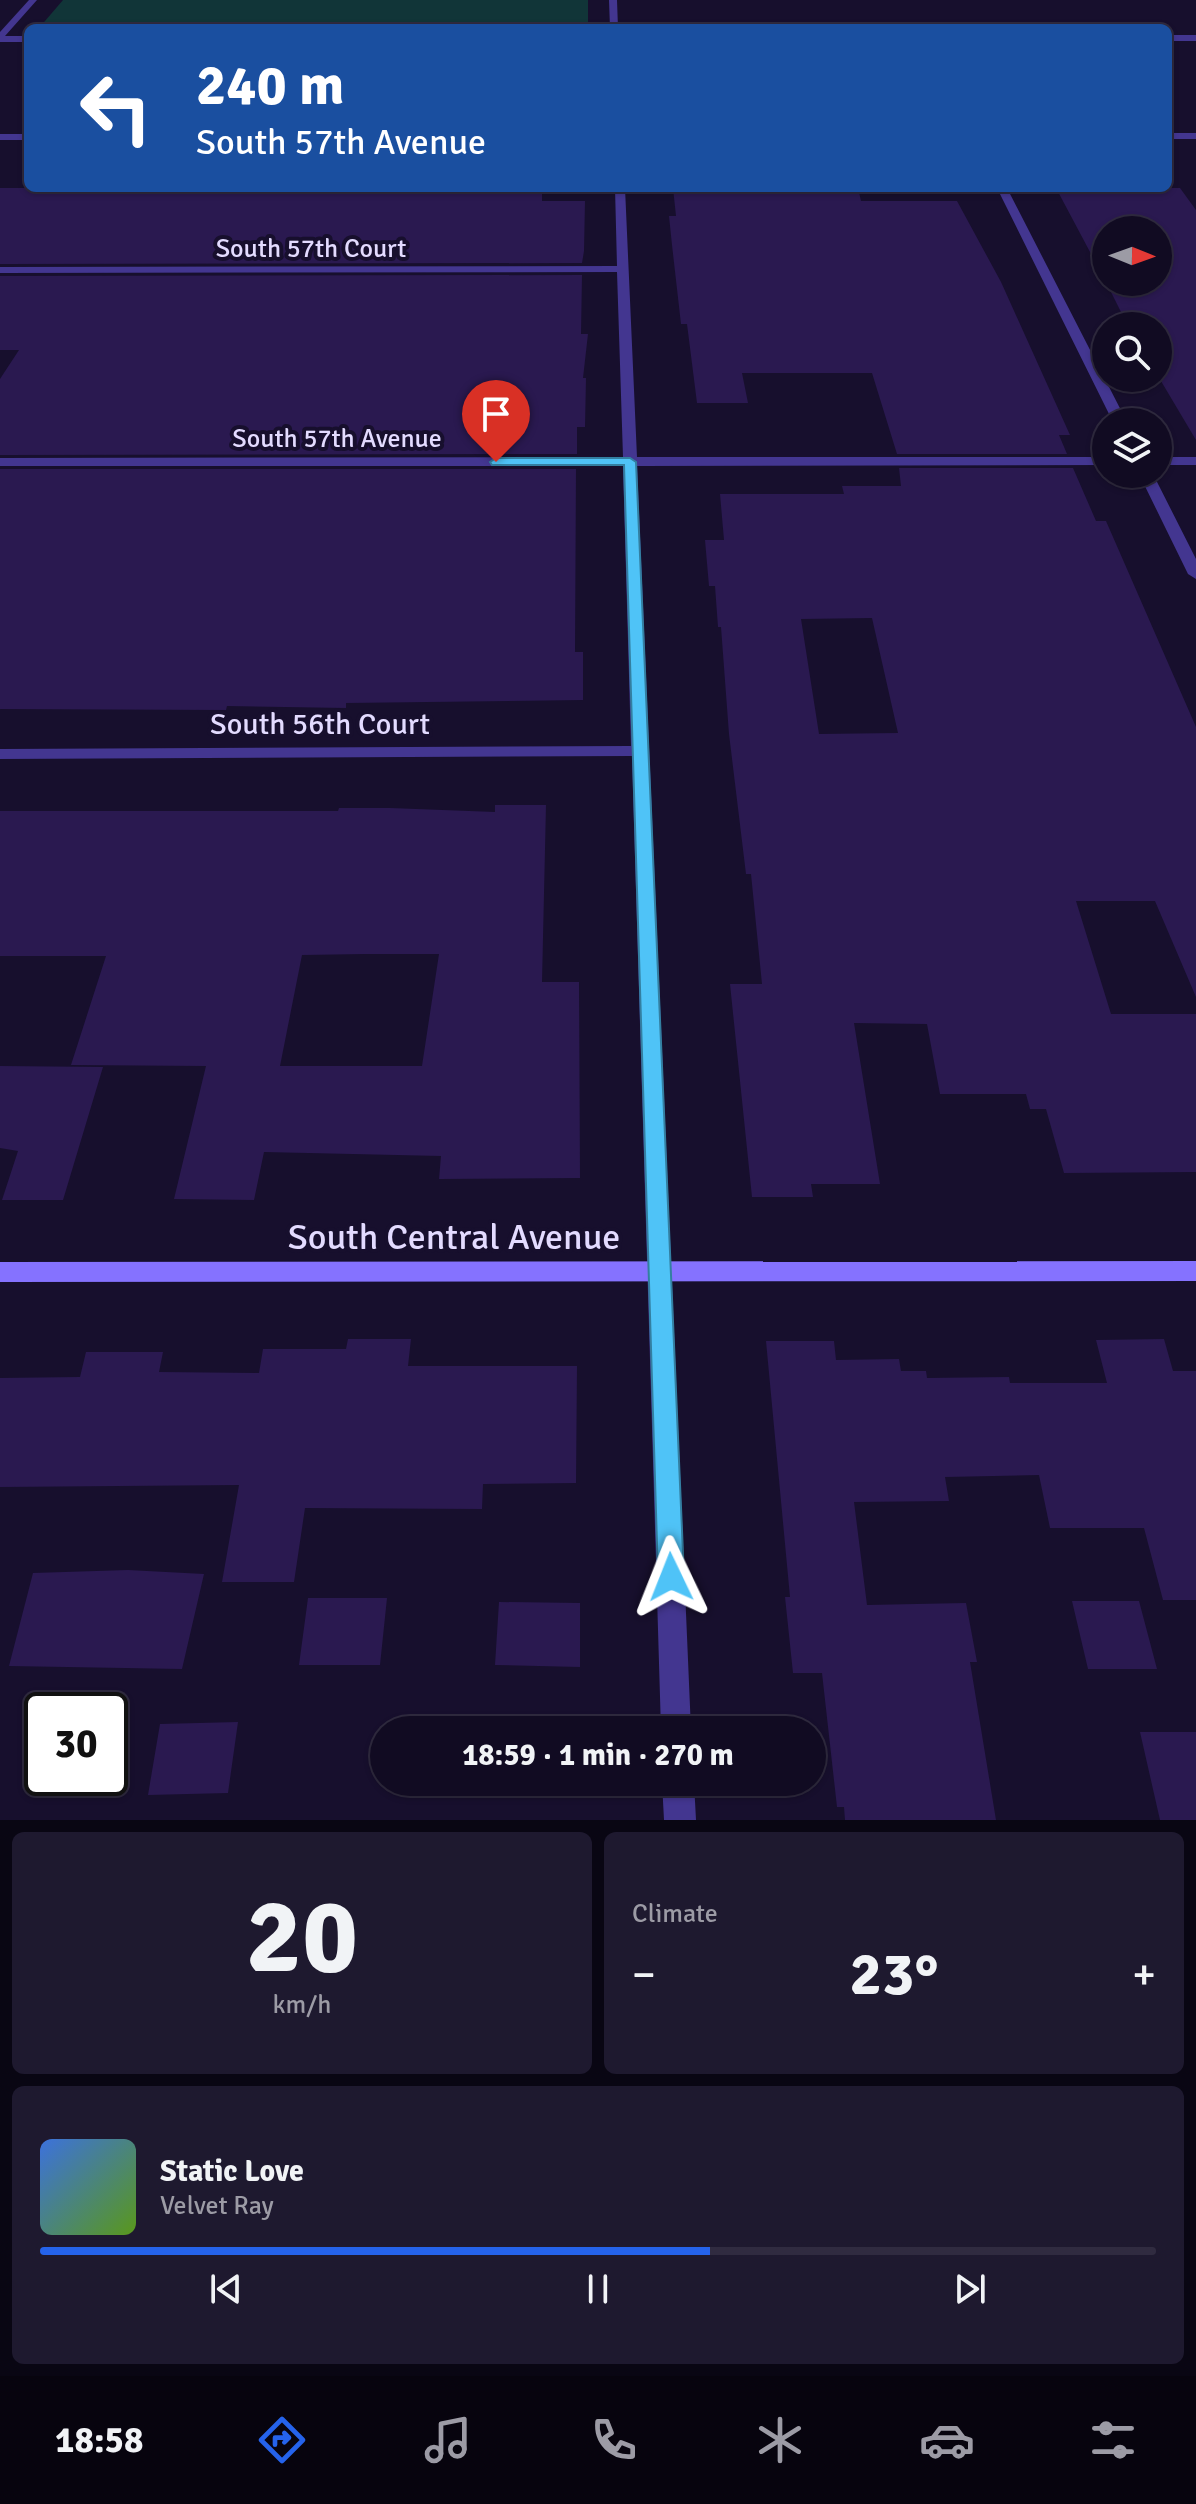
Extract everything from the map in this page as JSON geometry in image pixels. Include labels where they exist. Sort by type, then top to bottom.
[{"type":"street","points":[[0,38],[33,0]]},
{"type":"street","points":[[613,0],[614,24]]},
{"type":"street","points":[[0,38],[24,39]]},
{"type":"street","points":[[1172,38],[1196,38]]},
{"type":"street","points":[[1172,136],[1196,136]]},
{"type":"street","points":[[0,137],[24,137]]},
{"type":"street","points":[[620,192],[676,1716]]},
{"type":"street","points":[[1004,192],[1113,408]]},
{"type":"street","name":"South 57th Court","points":[[0,270],[623,269]]},
{"type":"street","name":"South 57th Avenue","points":[[0,462],[1092,461]]},
{"type":"street","points":[[1172,461],[1196,461]]},
{"type":"street","points":[[1153,488],[1196,574]]},
{"type":"street","name":"South 56th Court","points":[[0,754],[640,751]]},
{"type":"street","name":"South Central Avenue","points":[[0,1272],[1196,1271]]},
{"type":"street","points":[[679,1796],[680,1820]]},
{"type":"green space","points":[[63,0],[588,0],[588,24],[42,24]]},
{"type":"building","points":[[0,188],[24,188],[24,192],[542,192],[542,201],[585,201],[582,263],[0,264]]},
{"type":"building","points":[[1172,188],[1180,188],[1196,210],[1196,440],[1168,392],[1172,392],[1172,312],[1121,312],[1113,296],[1172,296],[1172,216],[1092,216],[1092,256],[1058,192],[1172,192]]},
{"type":"building","points":[[673,192],[859,192],[861,201],[957,201],[1001,282],[1070,435],[1059,435],[1067,454],[897,454],[872,373],[742,373],[748,403],[697,403],[687,324],[681,324],[672,245],[669,216],[676,216]]},
{"type":"building","points":[[582,275],[581,334],[588,334],[583,378],[586,378],[585,427],[577,427],[577,454],[0,455],[0,379],[19,350],[0,350],[0,276]]},
{"type":"building","points":[[899,468],[1073,468],[1096,521],[1106,521],[1196,727],[1196,997],[1155,901],[1076,901],[1111,1014],[1196,1014],[1196,1172],[1064,1173],[1046,1109],[1030,1109],[1026,1094],[940,1094],[927,1024],[854,1023],[880,1184],[811,1184],[813,1197],[752,1197],[730,984],[762,984],[751,874],[746,874],[729,734],[721,627],[718,627],[715,586],[709,586],[705,540],[724,540],[720,494],[844,494],[842,486],[901,486]],"holes":[[[872,618],[898,733],[819,734],[801,619]]]},
{"type":"building","points":[[0,469],[576,469],[575,652],[583,652],[583,700],[346,703],[346,708],[227,706],[226,710],[0,709]]},
{"type":"building","points":[[495,805],[546,805],[542,982],[579,982],[580,1178],[439,1179],[441,1156],[264,1152],[254,1200],[174,1199],[206,1066],[71,1065],[106,956],[0,956],[0,811],[338,811],[339,808],[390,808],[495,812]],"holes":[[[439,954],[422,1066],[280,1066],[302,955]]]},
{"type":"building","points":[[0,1066],[103,1067],[63,1200],[2,1200],[18,1151],[0,1148]]},
{"type":"building","points":[[348,1339],[411,1339],[408,1366],[577,1366],[576,1483],[483,1484],[482,1509],[305,1508],[294,1582],[222,1582],[239,1485],[0,1487],[0,1378],[80,1377],[86,1352],[163,1352],[159,1372],[259,1373],[263,1349],[346,1349]]},
{"type":"building","points":[[1164,1339],[1173,1371],[1196,1371],[1196,1600],[1163,1600],[1144,1528],[1050,1528],[1039,1475],[945,1477],[949,1501],[854,1502],[867,1605],[966,1603],[977,1662],[970,1662],[996,1820],[845,1820],[844,1807],[837,1807],[822,1673],[793,1673],[785,1597],[790,1597],[766,1341],[834,1341],[836,1360],[899,1359],[901,1371],[926,1371],[927,1378],[1009,1377],[1010,1383],[1107,1383],[1096,1340]]},
{"type":"building","points":[[128,1570],[204,1574],[182,1669],[9,1666],[33,1573]]},
{"type":"building","points":[[308,1598],[387,1598],[380,1665],[299,1665]]},
{"type":"building","points":[[1072,1601],[1139,1601],[1157,1669],[1088,1669]]},
{"type":"building","points":[[499,1602],[580,1603],[580,1667],[495,1665]]},
{"type":"building","points":[[238,1722],[228,1793],[148,1795],[160,1724]]},
{"type":"building","points":[[1140,1732],[1196,1732],[1196,1820],[1160,1820]]},
{"type":"route","points":[[496,462],[630,462],[671,1577]]}]
